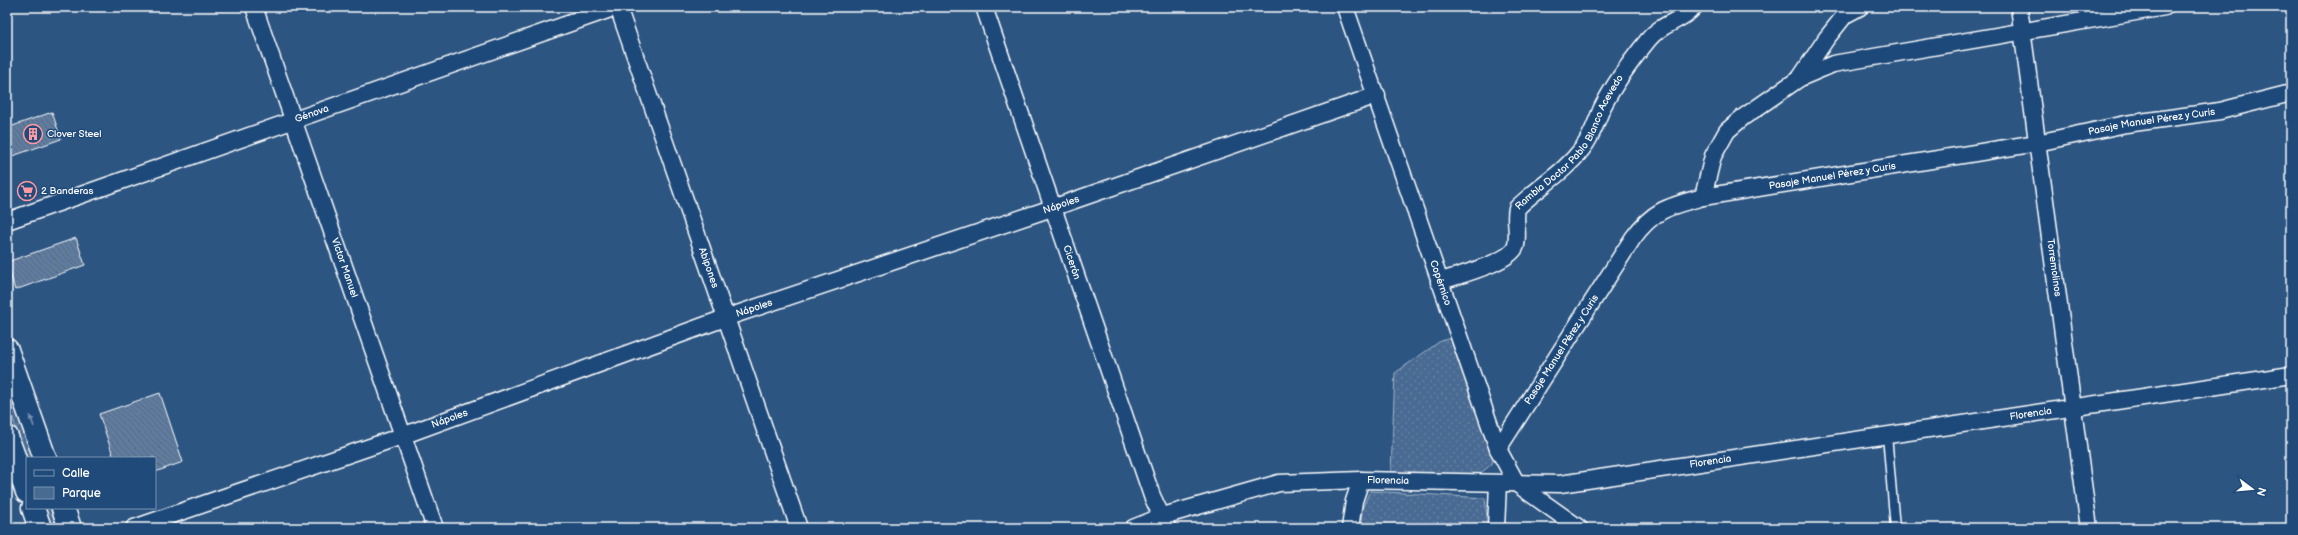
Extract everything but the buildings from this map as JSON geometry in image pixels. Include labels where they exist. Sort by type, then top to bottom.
[{"type":"main road","points":[[7,350],[45,457]]},
{"type":"main road","points":[[7,437],[26,489]]},
{"type":"main road","points":[[32,509],[40,528]]},
{"type":"main road","points":[[63,509],[70,528]]},
{"type":"street","name":"Víctor Manuel","points":[[254,7],[435,528]]},
{"type":"street","name":"Génova","points":[[7,221],[617,7]]},
{"type":"street","name":"Abipones","points":[[617,7],[799,528]]},
{"type":"street","name":"Cicerón","points":[[984,7],[1152,496],[1165,522]]},
{"type":"street","name":"Copérnico","points":[[1345,7],[1377,95],[1439,282],[1498,448],[1517,484],[1579,528]]},
{"type":"street","name":"Rambla Doctor Pablo Blanco Acevedo","points":[[1439,282],[1494,263],[1513,252],[1516,246],[1515,220],[1517,208],[1558,175],[1583,148],[1602,108],[1618,81],[1648,39],[1665,24],[1685,16],[1694,7]]},
{"type":"street","points":[[1800,78],[1826,39],[1845,15],[1860,7]]},
{"type":"street","name":"Torremolinos","points":[[2019,7],[2089,528]]},
{"type":"street","points":[[1703,198],[1713,156],[1727,131],[1742,118],[1800,78],[1832,64],[2165,7]]},
{"type":"street","name":"Pasaje Manuel Pérez y Curis","points":[[1498,448],[1644,222],[1657,211],[1669,206],[1703,198],[2037,143],[2126,124],[2220,110],[2291,93]]},
{"type":"street","name":"Nápoles","points":[[134,528],[402,436],[725,318],[1052,208],[1377,95]]},
{"type":"street","name":"Florencia","points":[[1132,528],[1165,522],[1279,483],[1360,480],[1498,484],[1560,484],[2073,406],[2291,375]]},
{"type":"street","points":[[1350,528],[1360,480]]},
{"type":"street","points":[[1496,528],[1498,484]]},
{"type":"lane","points":[[1887,434],[1895,528]]},
{"type":"path","points":[[7,524],[8,528]]},
{"type":"green space","points":[[1450,338],[1474,405],[1494,450],[1492,464],[1477,476],[1391,472],[1395,373],[1439,342]]},
{"type":"green space","points":[[7,383],[33,457],[26,457],[7,402]]},
{"type":"green space","points":[[1370,491],[1485,498],[1488,528],[1361,528],[1362,509]]},
{"type":"green space","points":[[44,509],[50,509],[57,528],[51,528]]},
{"type":"place","name":"Clover Steel","points":[[33,134]]},
{"type":"place","name":"2 Banderas","points":[[27,191]]}]
